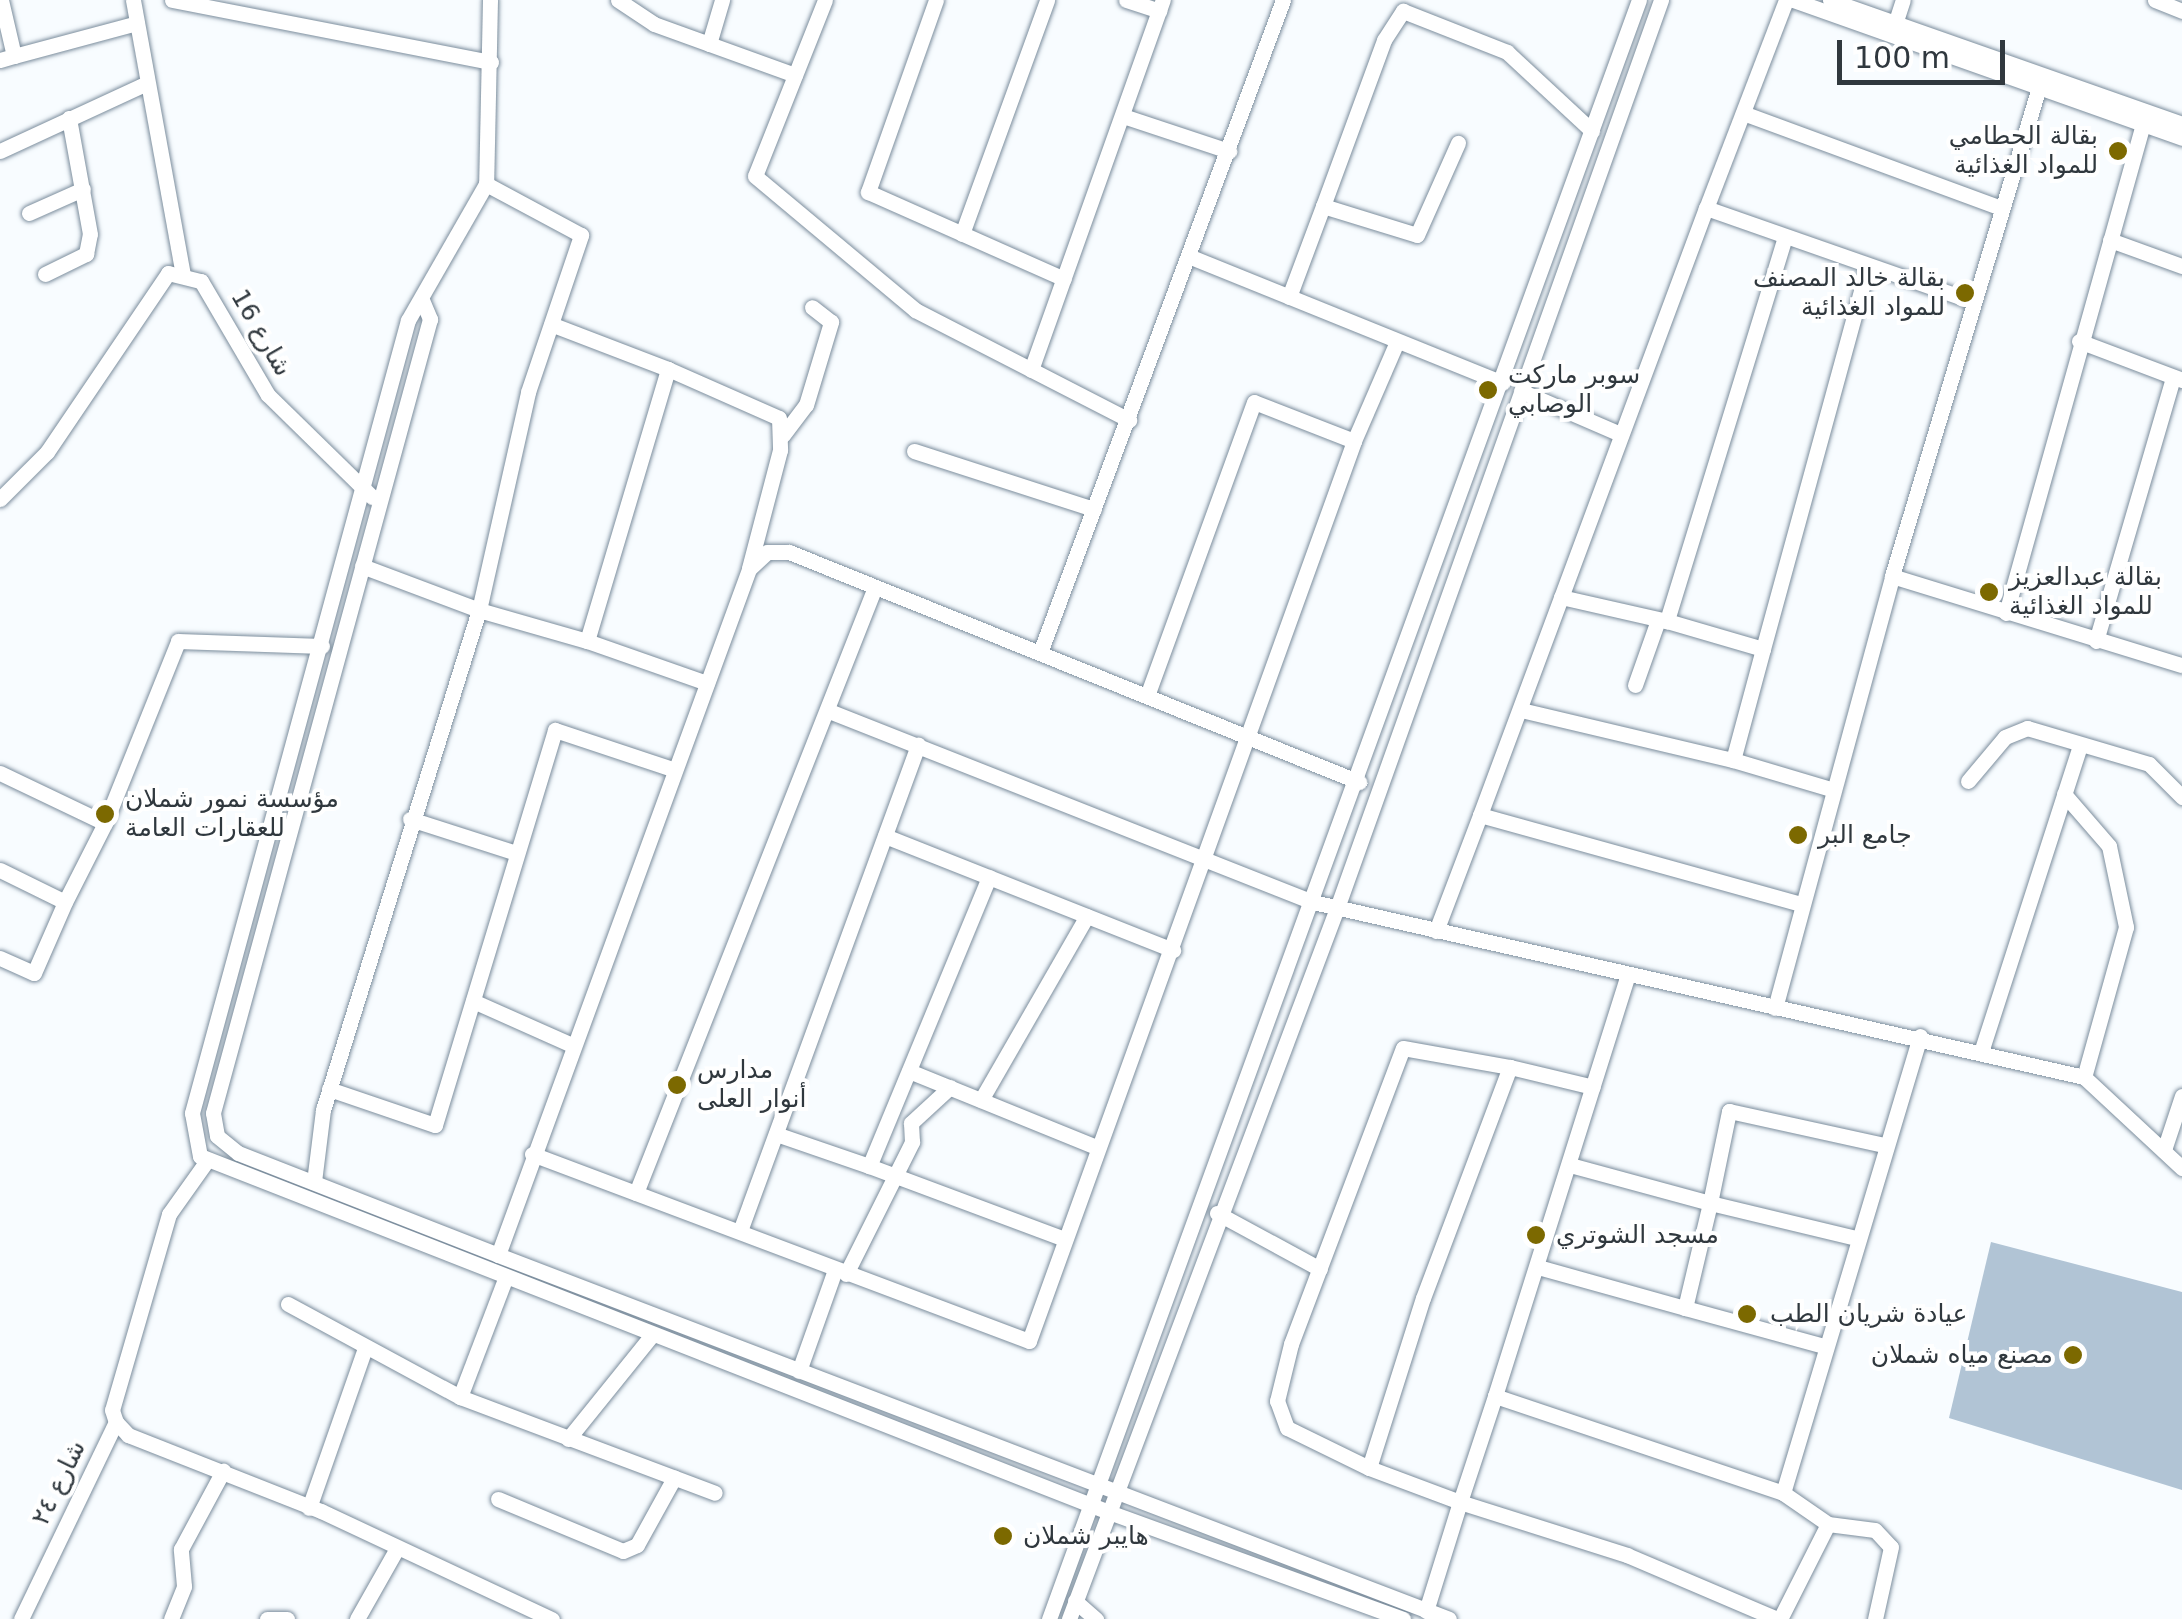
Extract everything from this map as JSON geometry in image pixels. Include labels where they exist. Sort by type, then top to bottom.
[{"type":"street","points":[[0,0],[7,58],[137,23]]},
{"type":"street","points":[[0,499],[92,391],[152,286],[168,273],[183,274],[132,0]]},
{"type":"street","points":[[172,0],[491,62]]},
{"type":"street","points":[[490,0],[486,184],[408,320],[192,1113],[194,1143],[206,1162],[1109,1512],[1403,1619]]},
{"type":"street","points":[[618,0],[627,12],[795,74]]},
{"type":"street","points":[[709,44],[722,0]]},
{"type":"street","points":[[824,0],[755,176],[915,310],[1128,420]]},
{"type":"street","points":[[936,0],[868,192],[1064,279]]},
{"type":"street","points":[[962,234],[1047,0]]},
{"type":"street","points":[[1031,370],[1161,5],[1126,0]]},
{"type":"street","points":[[1041,650],[1191,257],[1283,0]]},
{"type":"street","points":[[1048,1619],[1359,782],[1639,0]]},
{"type":"street","points":[[1068,1619],[1217,1212],[1337,908],[1661,0]]},
{"type":"street","points":[[1436,931],[1522,710],[1618,433],[1789,0],[2182,138]]},
{"type":"street","points":[[1830,0],[2182,124]]},
{"type":"street","points":[[1895,24],[1903,0]]},
{"type":"street","points":[[2155,0],[2182,11]]},
{"type":"street","points":[[1290,297],[1384,40],[1403,11],[1507,52],[1592,131]]},
{"type":"street","points":[[0,152],[147,84]]},
{"type":"street","points":[[1775,1008],[1892,576],[1972,301],[2040,87]]},
{"type":"street","points":[[1743,113],[2001,208]]},
{"type":"street","points":[[1122,116],[1229,151]]},
{"type":"street","points":[[45,274],[86,254],[82,189],[68,118]]},
{"type":"street","points":[[2006,612],[2079,341],[2144,124]]},
{"type":"street","points":[[1323,206],[1417,235],[1458,143]]},
{"type":"street","points":[[314,1182],[329,1090],[410,819],[480,610],[551,324],[581,234],[486,184]]},
{"type":"street","points":[[29,213],[82,189]]},
{"type":"street","points":[[1706,208],[1784,240],[1972,301]]},
{"type":"street","points":[[1635,685],[1663,620],[1784,240]]},
{"type":"street","points":[[2110,240],[2182,266]]},
{"type":"street","points":[[1191,257],[1396,344],[1503,383]]},
{"type":"street","points":[[1733,760],[1867,268]]},
{"type":"street","name":"شارع 16","points":[[183,274],[200,281],[286,417],[380,503]]},
{"type":"street","points":[[422,300],[430,319],[213,1113],[226,1147],[498,1256],[1449,1619]]},
{"type":"street","points":[[498,1256],[532,1154],[749,569],[783,435],[806,405],[831,322],[812,307]]},
{"type":"street","points":[[551,324],[779,418],[783,435]]},
{"type":"street","points":[[2079,341],[2178,379],[2096,641]]},
{"type":"street","points":[[532,1154],[1029,1341],[1096,1146],[1209,858],[1354,441],[1396,344]]},
{"type":"street","points":[[587,640],[668,369]]},
{"type":"street","points":[[1520,392],[1618,433]]},
{"type":"street","points":[[1148,694],[1254,402],[1354,441]]},
{"type":"street","points":[[914,451],[1094,509]]},
{"type":"street","points":[[749,569],[767,552],[789,552],[1041,650],[1359,782]]},
{"type":"street","points":[[362,566],[480,610],[587,640],[707,683]]},
{"type":"street","points":[[1892,576],[2182,665]]},
{"type":"street","points":[[636,1193],[875,587]]},
{"type":"street","points":[[1561,597],[1663,620],[1763,650]]},
{"type":"street","points":[[0,958],[34,973],[106,823],[178,641],[322,646]]},
{"type":"street","points":[[1522,710],[1733,760],[1834,790]]},
{"type":"street","points":[[829,711],[1314,902],[1775,1008],[1982,1048],[2084,1077],[2182,1168]]},
{"type":"street","points":[[1968,781],[2004,737],[2027,728],[2150,764],[2182,797]]},
{"type":"street","points":[[329,1090],[435,1125],[555,730],[675,770]]},
{"type":"street","points":[[740,1231],[918,746]]},
{"type":"street","points":[[1982,1048],[2080,746]]},
{"type":"street","points":[[0,773],[106,823]]},
{"type":"street","points":[[2064,794],[2109,846],[2126,927],[2084,1077]]},
{"type":"street","points":[[1480,815],[1802,904]]},
{"type":"street","points":[[410,819],[516,853]]},
{"type":"street","points":[[885,836],[1173,950]]},
{"type":"street","points":[[0,870],[65,902]]},
{"type":"street","points":[[869,1166],[988,877]]},
{"type":"street","points":[[981,1100],[1087,916]]},
{"type":"street","points":[[1426,1611],[1538,1268],[1628,974]]},
{"type":"street","points":[[473,1001],[572,1045]]},
{"type":"street","points":[[1783,1493],[1884,1144],[1920,1036]]},
{"type":"street","points":[[1594,1087],[1403,1048],[1320,1269],[1277,1401],[1287,1428],[1369,1468],[1460,1502],[1627,1555],[1778,1619],[1828,1524]]},
{"type":"street","points":[[1369,1468],[1510,1067]]},
{"type":"street","points":[[908,1070],[1096,1146]]},
{"type":"street","points":[[799,1372],[840,1272],[895,1180],[915,1132],[911,1123],[950,1088]]},
{"type":"street","points":[[2164,1150],[2182,1096]]},
{"type":"street","points":[[1685,1308],[1729,1111],[1884,1144]]},
{"type":"street","points":[[776,1134],[1064,1239]]},
{"type":"street","name":"شارع ٢٤","points":[[22,1619],[116,1422],[112,1410],[170,1214],[206,1162]]},
{"type":"street","points":[[1570,1165],[1856,1238]]},
{"type":"street","points":[[1217,1212],[1320,1269]]},
{"type":"street","points":[[1538,1268],[1824,1346]]},
{"type":"street","points":[[460,1398],[505,1279]]},
{"type":"street","points":[[288,1304],[460,1398],[715,1493]]},
{"type":"street","points":[[568,1439],[652,1335]]},
{"type":"street","points":[[309,1508],[365,1348]]},
{"type":"street","points":[[1496,1396],[1783,1493],[1828,1524],[1887,1538],[1875,1619]]},
{"type":"street","points":[[116,1422],[128,1434],[309,1508],[552,1619]]},
{"type":"street","points":[[171,1619],[184,1586],[181,1549],[224,1471]]},
{"type":"street","points":[[498,1499],[623,1551],[637,1545],[674,1478]]},
{"type":"street","points":[[357,1619],[396,1550]]},
{"type":"street","points":[[1075,1602],[1096,1619]]},
{"type":"street","points":[[267,1619],[287,1619]]},
{"type":"building","name":"مصنع مياه شملان","points":[[1991,1242],[2182,1292],[2182,1490],[1949,1418]]},
{"type":"place","name":"بقالة الحطامي للمواد الغذائية","points":[[2118,151]]},
{"type":"place","name":"بقالة خالد المصنف للمواد الغذائية","points":[[1965,293]]},
{"type":"place","name":"سوبر ماركت الوصابي","points":[[1488,390]]},
{"type":"place","name":"بقالة عبدالعزيز للمواد الغذائية","points":[[1989,592]]},
{"type":"place","name":"مؤسسة نمور شملان للعقارات العامة","points":[[105,814]]},
{"type":"place","name":"جامع البر","points":[[1798,835]]},
{"type":"place","name":"مدارس أنوار العلى","points":[[677,1085]]},
{"type":"place","name":"مسجد الشوتري","points":[[1536,1235]]},
{"type":"place","name":"عيادة شريان الطب","points":[[1747,1314]]},
{"type":"place","name":"مصنع مياه شملان","points":[[2073,1355]]},
{"type":"place","name":"هايبر شملان","points":[[1003,1536]]}]
